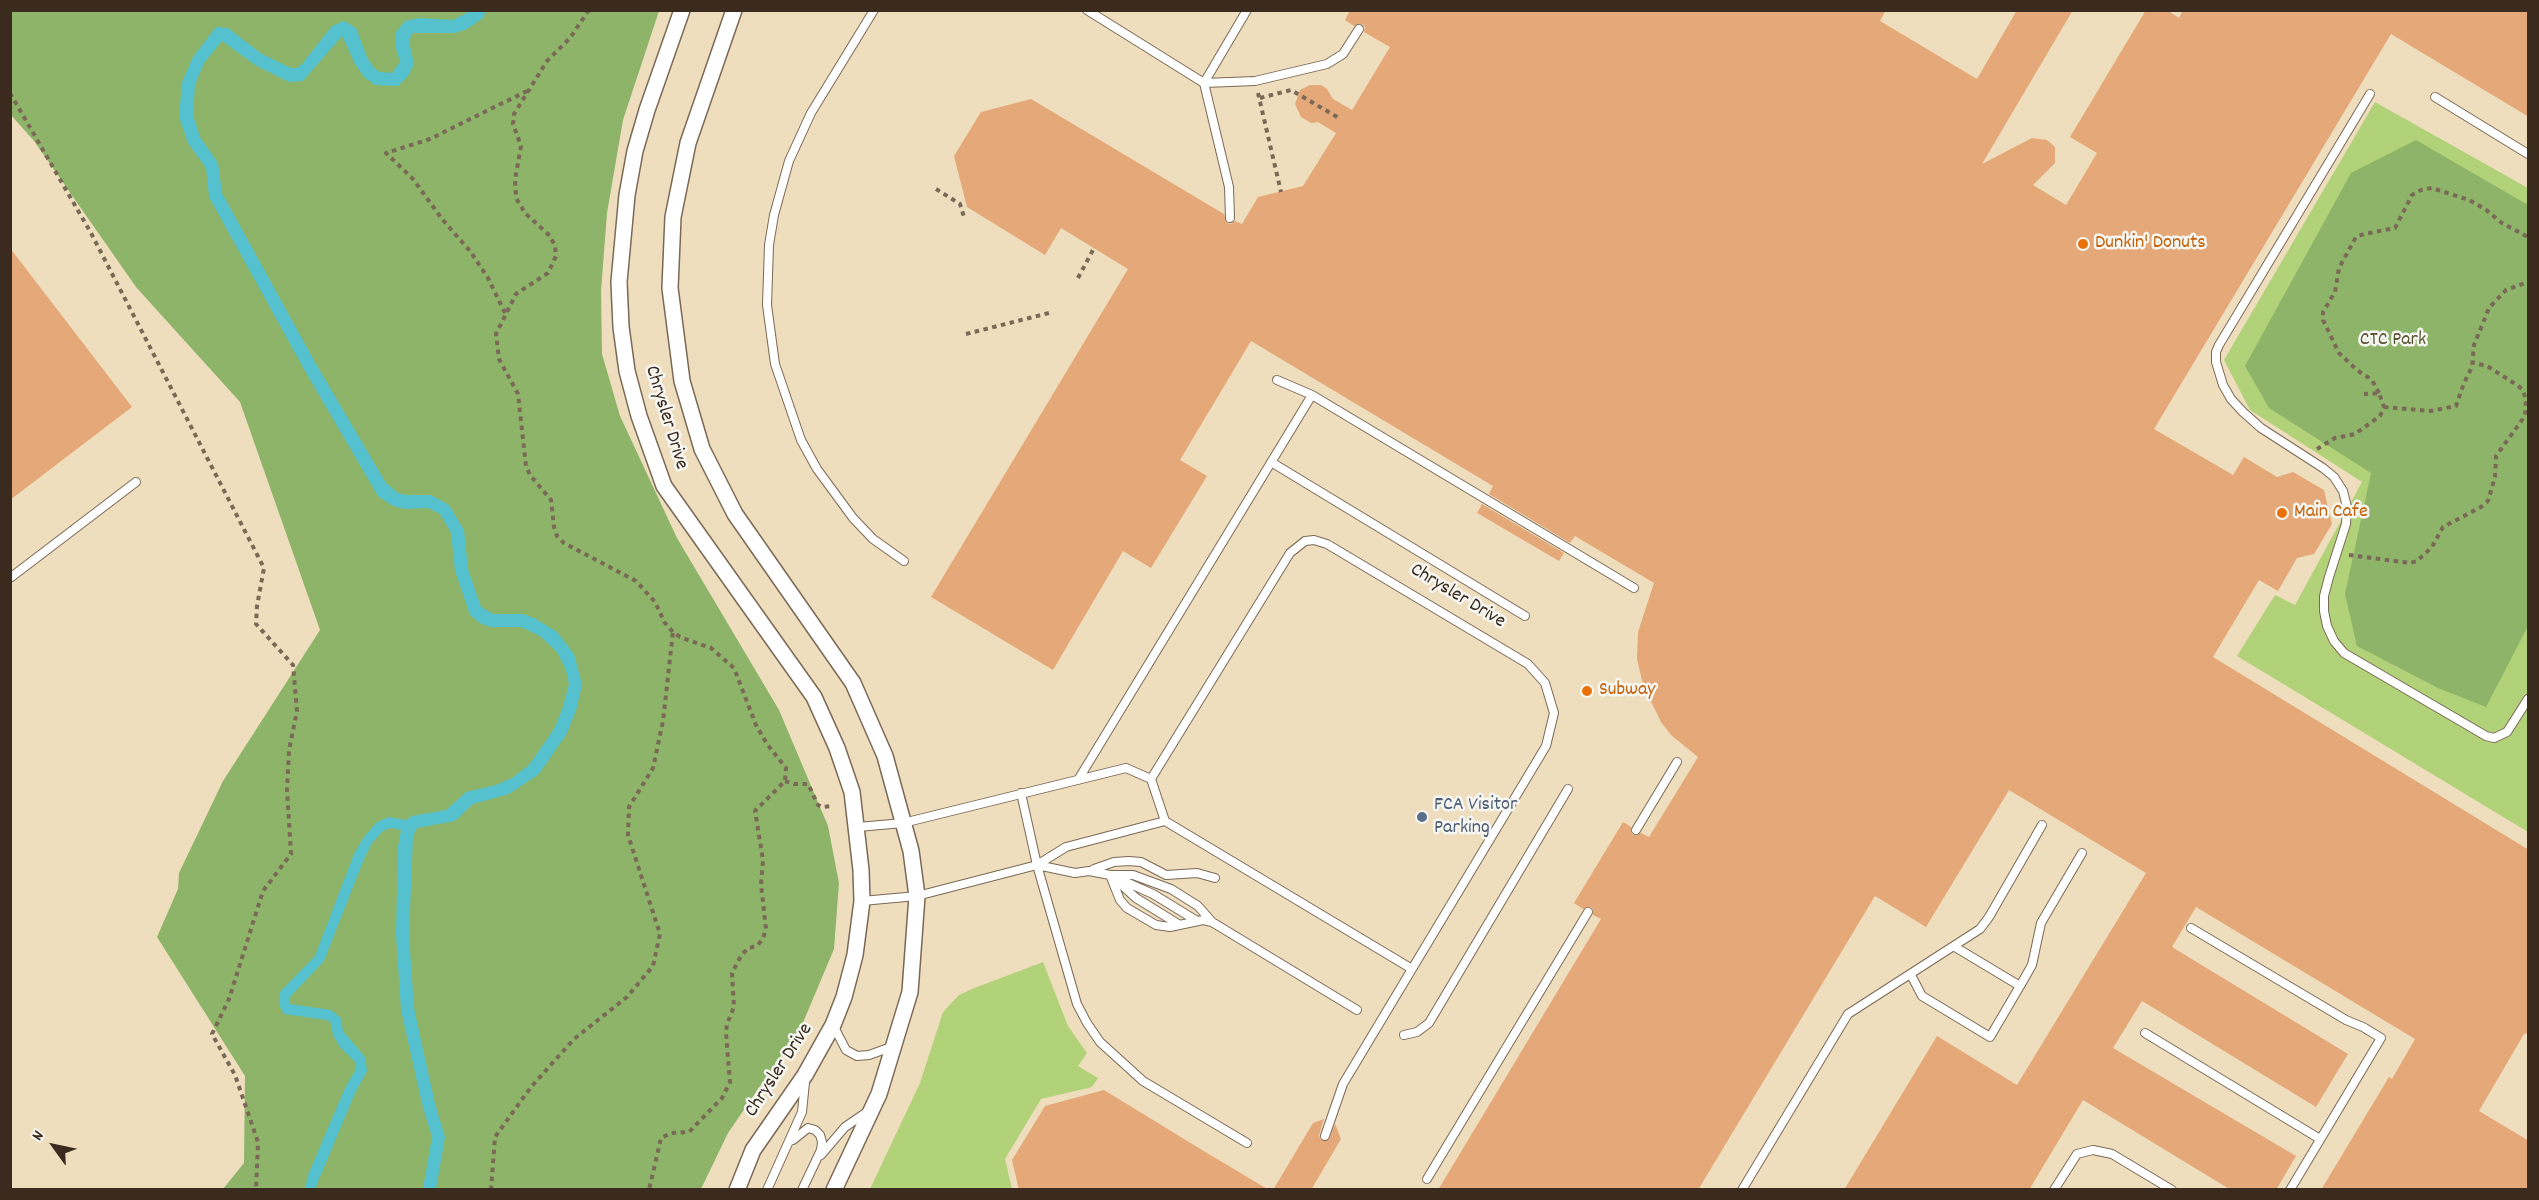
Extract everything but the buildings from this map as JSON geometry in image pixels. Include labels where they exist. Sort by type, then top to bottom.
[{"type":"street","name":"Chrysler Drive","points":[[682,10],[647,110],[635,151],[627,195],[619,282],[621,327],[627,371],[639,416],[664,486],[814,697],[837,748],[852,792],[858,827],[862,901],[855,955],[844,997],[833,1025],[805,1075],[753,1150],[737,1190]]},
{"type":"street","name":"Chrysler Drive","points":[[734,10],[688,143],[674,218],[670,288],[682,381],[702,449],[735,514],[853,683],[885,756],[911,851],[917,896],[910,992],[874,1107],[834,1190]]},
{"type":"lane","points":[[874,10],[811,113],[789,161],[774,215],[769,245],[767,305],[775,364],[801,440],[817,469],[853,518],[873,539],[904,561]]},
{"type":"lane","points":[[1087,10],[1204,83],[1255,81],[1327,64],[1343,54],[1359,29]]},
{"type":"lane","points":[[1230,218],[1229,187],[1204,83],[1247,10]]},
{"type":"lane","points":[[2370,94],[2216,352],[2219,373],[2231,399],[2261,428],[2334,477],[2343,491],[2347,507],[2346,524],[2325,596],[2324,610],[2327,626],[2334,641],[2344,653],[2486,736],[2494,738],[2507,732],[2529,699]]},
{"type":"lane","points":[[2435,98],[2529,154]]},
{"type":"lane","points":[[1277,380],[1312,394],[1634,588]]},
{"type":"lane","points":[[1078,780],[1312,394]]},
{"type":"lane","points":[[1271,462],[1525,616]]},
{"type":"lane","points":[[10,578],[136,482]]},
{"type":"lane","name":"Chrysler Drive","points":[[1151,779],[1290,553],[1305,541],[1327,544],[1528,664],[1545,683],[1554,713],[1546,746],[1343,1084],[1325,1136]]},
{"type":"lane","points":[[1636,830],[1677,762]]},
{"type":"lane","points":[[858,827],[903,823],[1126,768],[1151,779],[1165,821],[1412,969]]},
{"type":"lane","points":[[1404,1035],[1417,1032],[1429,1023],[1568,789]]},
{"type":"lane","points":[[1021,793],[1037,865],[1077,1004],[1100,1042],[1143,1081],[1247,1143]]},
{"type":"lane","points":[[862,901],[917,896],[1037,865],[1066,847],[1165,821]]},
{"type":"lane","points":[[1742,1190],[1845,1019],[1858,1007],[1980,929],[2042,825]]},
{"type":"lane","points":[[1911,975],[1922,996],[1990,1037],[2032,965],[2041,923],[2082,853]]},
{"type":"lane","points":[[1037,865],[1075,873],[1089,871],[1114,862],[1130,861],[1141,862],[1166,875],[1197,873],[1215,878]]},
{"type":"lane","points":[[1089,871],[1110,875],[1133,875],[1151,880],[1198,906],[1212,922],[1357,1010]]},
{"type":"lane","points":[[1110,875],[1153,894],[1197,921]]},
{"type":"lane","points":[[1110,875],[1120,900],[1127,908],[1156,926],[1163,927],[1197,921],[1212,922]]},
{"type":"lane","points":[[1110,875],[1136,898],[1178,924]]},
{"type":"lane","points":[[1426,1179],[1588,912]]},
{"type":"lane","points":[[2191,928],[2346,1020],[2381,1038],[2290,1190]]},
{"type":"lane","points":[[1955,947],[2020,986]]},
{"type":"lane","points":[[833,1025],[846,1050],[857,1056],[869,1055],[894,1046]]},
{"type":"lane","points":[[2145,1033],[2320,1139]]},
{"type":"lane","points":[[763,1190],[789,1146],[802,1112],[805,1075]]},
{"type":"lane","points":[[816,1161],[845,1127],[874,1107]]},
{"type":"lane","points":[[789,1146],[801,1131],[808,1128],[820,1135],[822,1142],[816,1161],[802,1190]]},
{"type":"lane","points":[[2054,1190],[2077,1154],[2087,1150],[2099,1150],[2112,1154],[2172,1190]]},
{"type":"lane","points":[[767,1190],[771,1179]]},
{"type":"path","points":[[589,10],[570,38],[547,61],[514,114],[513,124],[521,146],[514,191],[519,206],[550,236],[555,246],[556,256],[548,273],[516,294],[496,334],[500,359],[518,394],[526,466],[530,475],[551,500],[552,519],[557,536],[574,550],[636,581],[655,602],[665,623],[673,632],[680,637],[711,648],[734,668],[756,725],[767,744],[786,768],[785,781],[755,811],[763,860],[761,884],[766,929],[758,945],[747,949],[732,973],[734,1007],[726,1033],[730,1082],[722,1098],[689,1132],[671,1132],[661,1138],[649,1190]]},
{"type":"path","points":[[505,313],[488,278],[470,251],[442,219],[413,179],[386,153],[430,139],[530,89]]},
{"type":"path","points":[[1281,192],[1259,96],[1291,90],[1339,118]]},
{"type":"path","points":[[10,93],[91,233],[264,568],[256,624],[293,664],[297,711],[289,750],[287,790],[291,854],[263,891],[229,999],[212,1034],[235,1075],[258,1142],[256,1190]]},
{"type":"path","points":[[2309,459],[2321,444],[2358,433],[2380,416],[2384,406],[2372,380],[2339,353],[2323,320],[2323,312],[2335,292],[2339,268],[2356,237],[2395,228],[2412,195],[2429,188],[2469,200],[2502,223],[2529,237]]},
{"type":"path","points":[[936,189],[960,204],[964,217]]},
{"type":"path","points":[[1078,278],[1095,248]]},
{"type":"path","points":[[2384,406],[2431,411],[2456,406],[2474,363],[2473,350],[2489,308],[2506,290],[2529,282]]},
{"type":"path","points":[[966,334],[1053,312]]},
{"type":"path","points":[[2338,553],[2414,562],[2430,549],[2443,527],[2485,505],[2494,483],[2496,456],[2525,416],[2526,399],[2522,389],[2517,385],[2487,366],[2474,363]]},
{"type":"path","points":[[2364,394],[2379,393]]},
{"type":"path","points":[[491,1190],[495,1137],[501,1128],[531,1087],[574,1040],[627,997],[653,966],[660,934],[628,835],[629,807],[653,768],[663,722],[673,632]]},
{"type":"path","points":[[785,781],[808,784],[818,805],[833,806]]},
{"type":"green space","points":[[11,11],[659,11],[623,120],[607,213],[601,291],[602,354],[620,416],[677,538],[779,710],[828,826],[839,883],[834,949],[802,1025],[728,1133],[701,1189],[223,1189],[244,1163],[245,1076],[157,937],[178,889],[179,873],[223,781],[320,630],[240,402],[136,287],[34,141],[11,115]]},
{"type":"green space","name":"CTC Park","points":[[2375,102],[2528,188],[2528,832],[2237,656],[2275,595],[2295,605],[2362,482],[2250,410],[2224,360]]},
{"type":"green space","name":"CTC Park","points":[[2416,140],[2528,205],[2528,626],[2486,707],[2438,688],[2357,646],[2345,594],[2371,473],[2269,408],[2245,366],[2351,173]]},
{"type":"green space","points":[[1043,962],[1068,1026],[1087,1053],[1078,1066],[1098,1078],[1092,1087],[1041,1099],[1005,1159],[1012,1189],[870,1189],[920,1083],[943,1012],[959,995]]},
{"type":"water","points":[[472,10],[486,11],[483,18],[467,29],[455,33],[412,33],[409,42],[414,64],[408,76],[398,86],[375,85],[364,77],[342,36],[303,81],[289,82],[255,65],[222,41],[204,63],[195,85],[193,115],[200,137],[218,163],[222,193],[316,364],[386,483],[398,493],[431,495],[449,505],[464,530],[468,569],[481,607],[493,614],[523,614],[557,632],[574,654],[582,684],[576,711],[566,735],[539,774],[509,794],[473,804],[455,821],[417,828],[413,836],[409,935],[414,1008],[435,1104],[445,1137],[436,1189],[423,1189],[432,1137],[423,1108],[401,1010],[396,935],[398,847],[401,830],[391,828],[383,831],[372,843],[324,961],[290,997],[290,1004],[331,1010],[341,1018],[343,1031],[365,1057],[367,1071],[355,1093],[315,1189],[305,1189],[308,1175],[345,1088],[356,1069],[355,1062],[340,1047],[333,1035],[331,1023],[327,1020],[284,1014],[279,1005],[280,992],[315,956],[354,854],[364,837],[377,822],[389,817],[406,820],[412,816],[446,810],[466,792],[496,785],[512,778],[529,765],[554,729],[569,684],[566,670],[557,652],[540,636],[521,627],[490,627],[470,615],[455,571],[451,533],[440,514],[428,508],[405,509],[393,506],[379,497],[375,491],[305,371],[209,197],[206,168],[188,143],[179,117],[182,82],[193,57],[216,27],[228,28],[262,54],[291,68],[297,68],[332,26],[344,21],[356,28],[367,57],[374,68],[380,72],[392,73],[400,62],[395,45],[396,32],[405,21],[419,18],[453,20]]},
{"type":"place","name":"Dunkin' Donuts","points":[[2083,244]]},
{"type":"place","name":"Main Cafe","points":[[2282,513]]},
{"type":"place","name":"Subway","points":[[1587,691]]},
{"type":"place","name":"FCA Visitor Parking","points":[[1422,817]]}]
